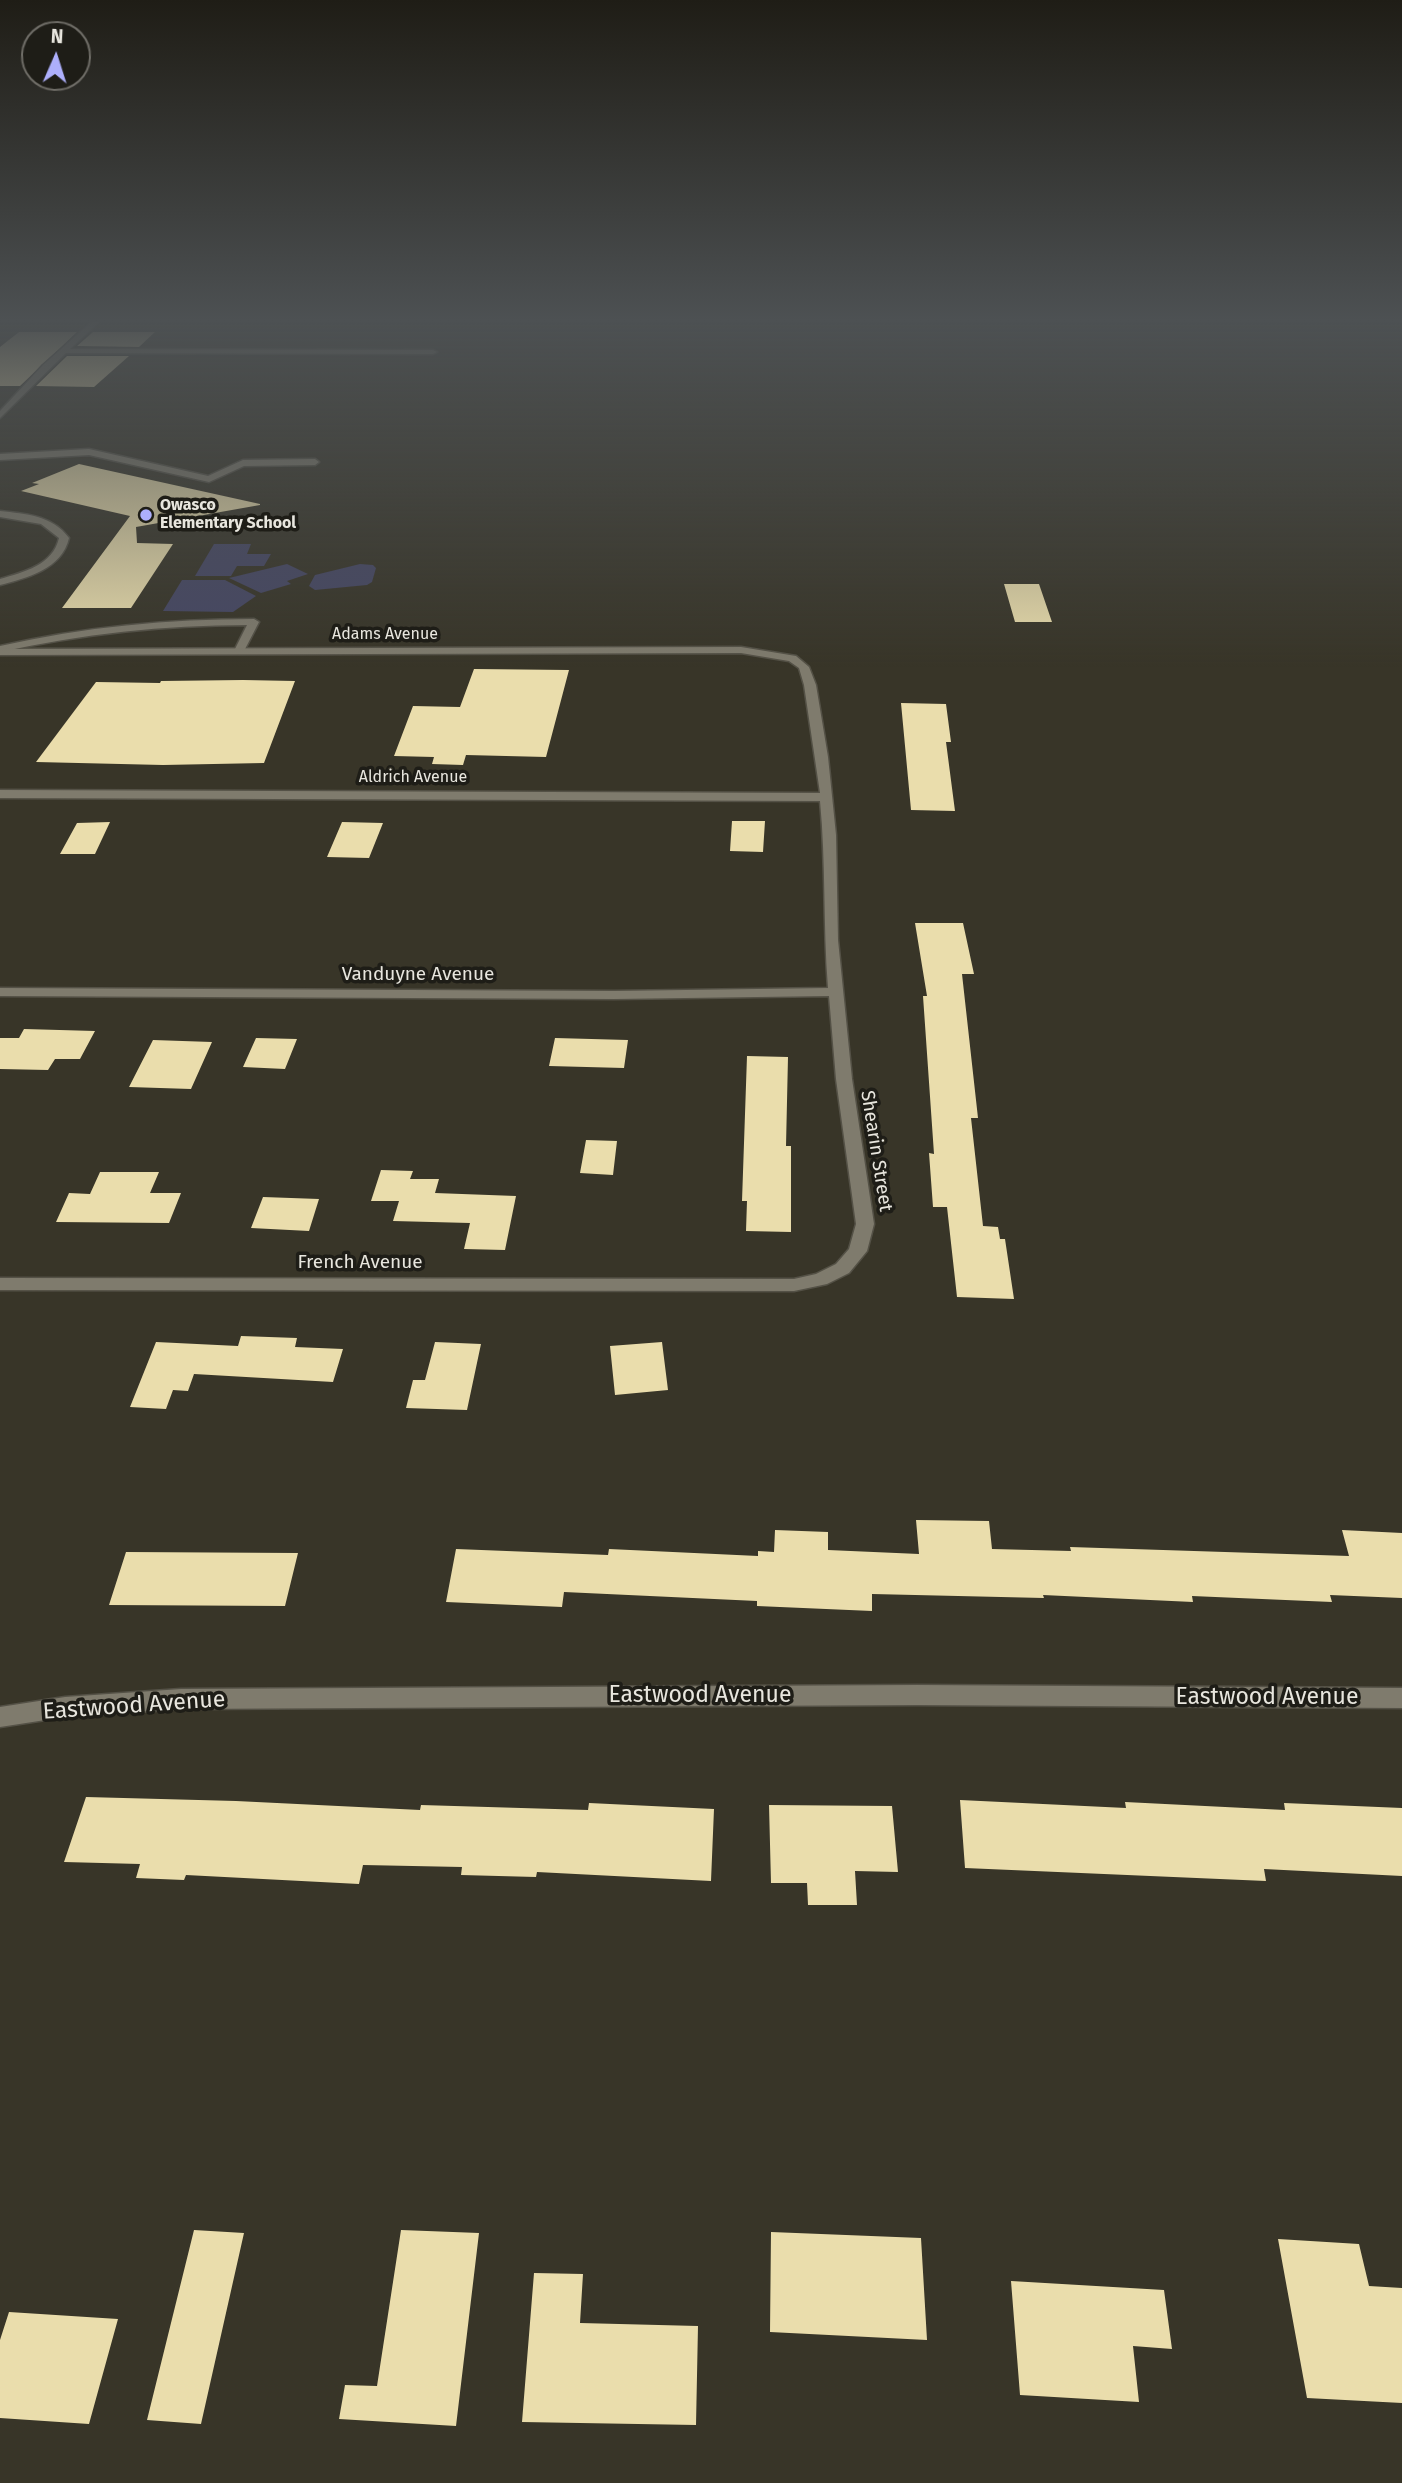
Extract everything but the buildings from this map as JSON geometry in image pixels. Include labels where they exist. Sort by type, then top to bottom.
[{"type":"street","points":[[0,457],[89,452],[209,478],[243,463],[315,462]]},
{"type":"street","points":[[0,514],[27,517],[51,524],[64,538],[63,546],[52,559],[35,569],[0,582]]},
{"type":"street","points":[[0,650],[74,635],[181,622],[254,622],[239,651]]},
{"type":"street","name":"Adams Avenue","points":[[0,650],[670,650],[771,653],[792,658],[804,667],[808,674],[826,797]]},
{"type":"street","name":"Aldrich Avenue","points":[[0,794],[826,797]]},
{"type":"street","points":[[826,797],[836,992]]},
{"type":"street","name":"Vanduyne Avenue","points":[[0,992],[627,995],[836,992]]},
{"type":"street","name":"Shearin Street","points":[[720,1285],[794,1285],[817,1282],[843,1269],[863,1242],[866,1224],[844,1079],[836,992]]},
{"type":"street","name":"French Avenue","points":[[0,1284],[720,1285]]},
{"type":"street","name":"Eastwood Avenue","points":[[0,1717],[65,1707],[181,1699],[903,1695],[1402,1698]]},
{"type":"shaded area","points":[[214,544],[251,544],[247,554],[271,554],[264,566],[237,566],[231,576],[195,576]]},
{"type":"shaded area","points":[[287,564],[308,574],[287,581],[291,584],[261,593],[229,578]]},
{"type":"shaded area","points":[[360,564],[373,565],[376,568],[372,582],[367,585],[315,590],[309,586],[315,575]]},
{"type":"shaded area","points":[[182,580],[225,580],[256,596],[233,612],[163,611]]},
{"type":"place","name":"Owasco Elementary School","points":[[146,515]]}]
